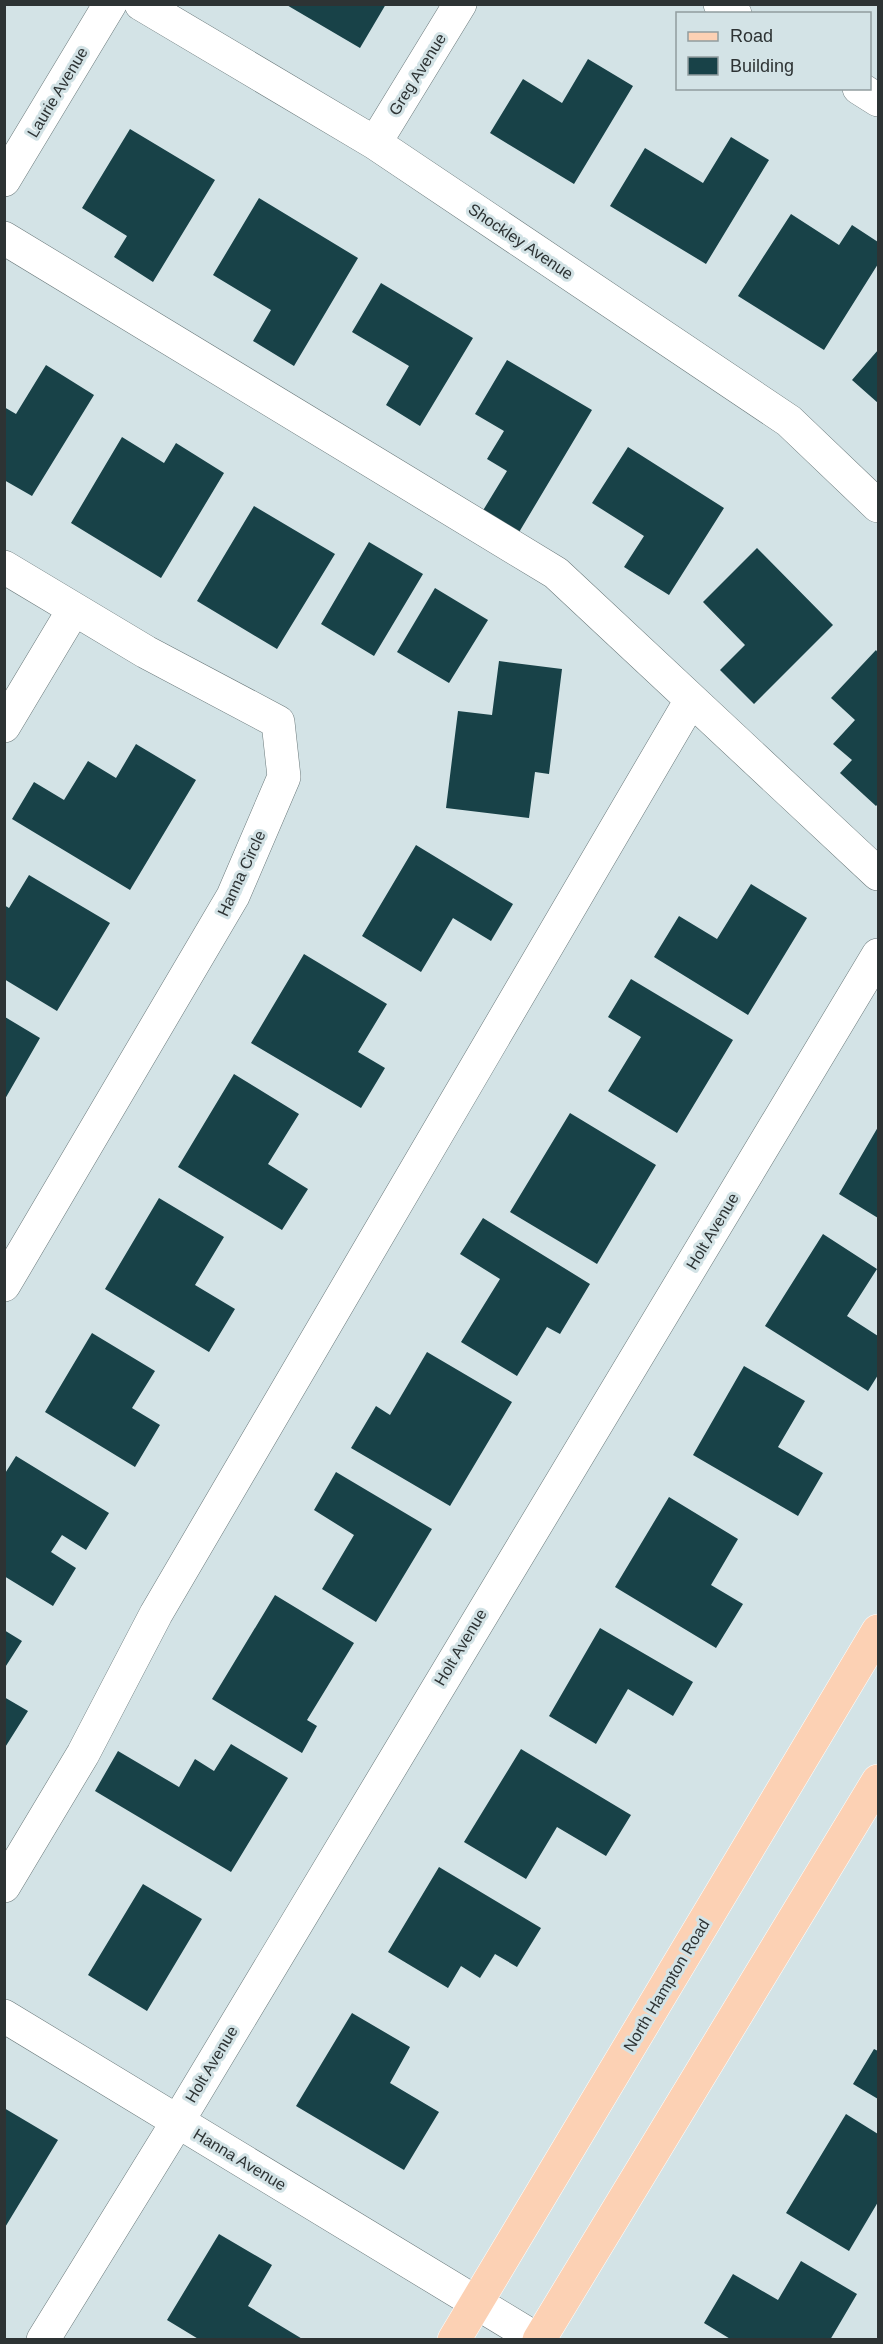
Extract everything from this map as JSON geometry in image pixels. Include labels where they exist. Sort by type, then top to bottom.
[{"type":"main road","name":"North Hampton Road","points":[[454,2340],[879,1631]]},
{"type":"main road","points":[[538,2340],[879,1781]]},
{"type":"street","name":"Laurie Avenue","points":[[4,180],[110,4]]},
{"type":"street","name":"Shockley Avenue","points":[[141,4],[375,143],[789,421],[879,506]]},
{"type":"street","name":"Greg Avenue","points":[[375,143],[460,4]]},
{"type":"street","points":[[862,90],[879,100]]},
{"type":"street","points":[[4,238],[556,573],[879,874]]},
{"type":"street","name":"Hanna Circle","points":[[4,567],[146,652],[278,722],[284,777],[233,896],[4,1285]]},
{"type":"street","points":[[4,726],[74,609]]},
{"type":"street","points":[[4,1886],[83,1754],[156,1614],[691,700]]},
{"type":"street","name":"Holt Avenue","points":[[43,2340],[178,2121],[879,955]]},
{"type":"street","name":"Hanna Avenue","points":[[4,2016],[538,2340]]},
{"type":"building","points":[[285,4],[386,4],[360,48]]},
{"type":"building","points":[[588,59],[633,86],[574,184],[490,133],[523,79],[562,103]]},
{"type":"building","points":[[130,129],[215,180],[153,282],[114,257],[127,236],[82,208]]},
{"type":"building","points":[[731,137],[769,160],[706,264],[610,206],[645,148],[703,183]]},
{"type":"building","points":[[259,198],[358,258],[294,366],[253,341],[271,310],[213,275]]},
{"type":"building","points":[[791,214],[839,245],[852,225],[878,242],[878,264],[824,350],[738,296]]},
{"type":"building","points":[[381,283],[473,338],[420,426],[386,405],[409,366],[352,332]]},
{"type":"building","points":[[878,350],[878,403],[852,380]]},
{"type":"building","points":[[507,360],[592,410],[512,544],[476,522],[507,471],[487,459],[504,431],[475,414]]},
{"type":"building","points":[[46,365],[94,395],[32,496],[4,480],[4,407],[16,414]]},
{"type":"building","points":[[122,437],[164,463],[176,443],[224,473],[161,578],[71,523]]},
{"type":"building","points":[[628,447],[724,508],[669,595],[624,567],[644,536],[592,503]]},
{"type":"building","points":[[254,506],[335,554],[277,649],[197,601]]},
{"type":"building","points":[[369,542],[423,574],[374,656],[321,624]]},
{"type":"building","points":[[757,548],[833,625],[754,704],[720,670],[745,645],[703,602]]},
{"type":"building","points":[[435,588],[488,620],[449,683],[397,652]]},
{"type":"building","points":[[876,650],[878,653],[878,804],[876,806],[840,773],[852,760],[833,744],[855,720],[831,698]]},
{"type":"building","points":[[499,661],[562,669],[549,774],[535,772],[529,818],[446,808],[458,711],[492,715]]},
{"type":"building","points":[[136,744],[196,780],[130,890],[12,819],[34,782],[64,800],[88,761],[116,778]]},
{"type":"building","points":[[416,845],[513,904],[491,941],[453,918],[421,972],[362,936]]},
{"type":"building","points":[[29,875],[110,923],[57,1011],[4,979],[4,905],[9,908]]},
{"type":"building","points":[[751,884],[807,918],[748,1015],[654,957],[679,916],[717,939]]},
{"type":"building","points":[[304,954],[387,1004],[358,1052],[385,1068],[361,1108],[251,1043]]},
{"type":"building","points":[[631,979],[733,1040],[677,1133],[608,1091],[641,1037],[608,1017]]},
{"type":"building","points":[[5,1017],[40,1038],[5,1099]]},
{"type":"building","points":[[234,1074],[299,1114],[268,1164],[308,1189],[282,1230],[178,1167]]},
{"type":"building","points":[[570,1113],[656,1165],[597,1264],[510,1212]]},
{"type":"building","points":[[878,1127],[878,1218],[839,1194]]},
{"type":"building","points":[[159,1198],[224,1237],[195,1285],[235,1309],[209,1352],[105,1289]]},
{"type":"building","points":[[483,1218],[590,1284],[560,1334],[547,1327],[517,1376],[461,1342],[500,1279],[460,1254]]},
{"type":"building","points":[[823,1234],[877,1269],[847,1316],[878,1336],[878,1375],[868,1391],[765,1326]]},
{"type":"building","points":[[92,1333],[155,1371],[132,1408],[160,1425],[135,1467],[45,1412]]},
{"type":"building","points":[[427,1352],[512,1402],[450,1506],[351,1448],[376,1406],[390,1415]]},
{"type":"building","points":[[744,1366],[805,1401],[778,1447],[823,1473],[798,1516],[693,1455]]},
{"type":"building","points":[[16,1456],[109,1513],[86,1550],[62,1535],[51,1552],[76,1568],[53,1606],[4,1576],[4,1475]]},
{"type":"building","points":[[336,1472],[432,1529],[376,1622],[322,1589],[354,1535],[314,1510]]},
{"type":"building","points":[[669,1497],[738,1539],[711,1585],[743,1604],[716,1648],[615,1587]]},
{"type":"building","points":[[275,1595],[354,1643],[307,1720],[317,1726],[302,1753],[212,1699]]},
{"type":"building","points":[[600,1628],[693,1682],[673,1716],[628,1689],[596,1744],[549,1716]]},
{"type":"building","points":[[4,1630],[22,1641],[4,1669]]},
{"type":"building","points":[[4,1697],[28,1711],[4,1749]]},
{"type":"building","points":[[231,1744],[288,1778],[231,1872],[95,1791],[118,1751],[179,1787],[195,1759],[214,1771]]},
{"type":"building","points":[[521,1749],[631,1815],[606,1856],[557,1827],[526,1879],[464,1842]]},
{"type":"building","points":[[439,1867],[541,1928],[517,1967],[495,1954],[480,1978],[461,1966],[448,1988],[388,1952]]},
{"type":"building","points":[[143,1884],[202,1919],[147,2011],[88,1975]]},
{"type":"building","points":[[352,2013],[410,2047],[390,2083],[439,2112],[404,2170],[296,2106]]},
{"type":"building","points":[[874,2049],[878,2051],[878,2099],[853,2084]]},
{"type":"building","points":[[4,2108],[58,2140],[4,2229]]},
{"type":"building","points":[[846,2114],[878,2134],[878,2202],[849,2251],[786,2213]]},
{"type":"building","points":[[219,2234],[272,2265],[248,2306],[304,2340],[200,2340],[167,2320]]},
{"type":"building","points":[[801,2261],[857,2294],[830,2340],[732,2340],[704,2323],[733,2274],[778,2300]]}]
